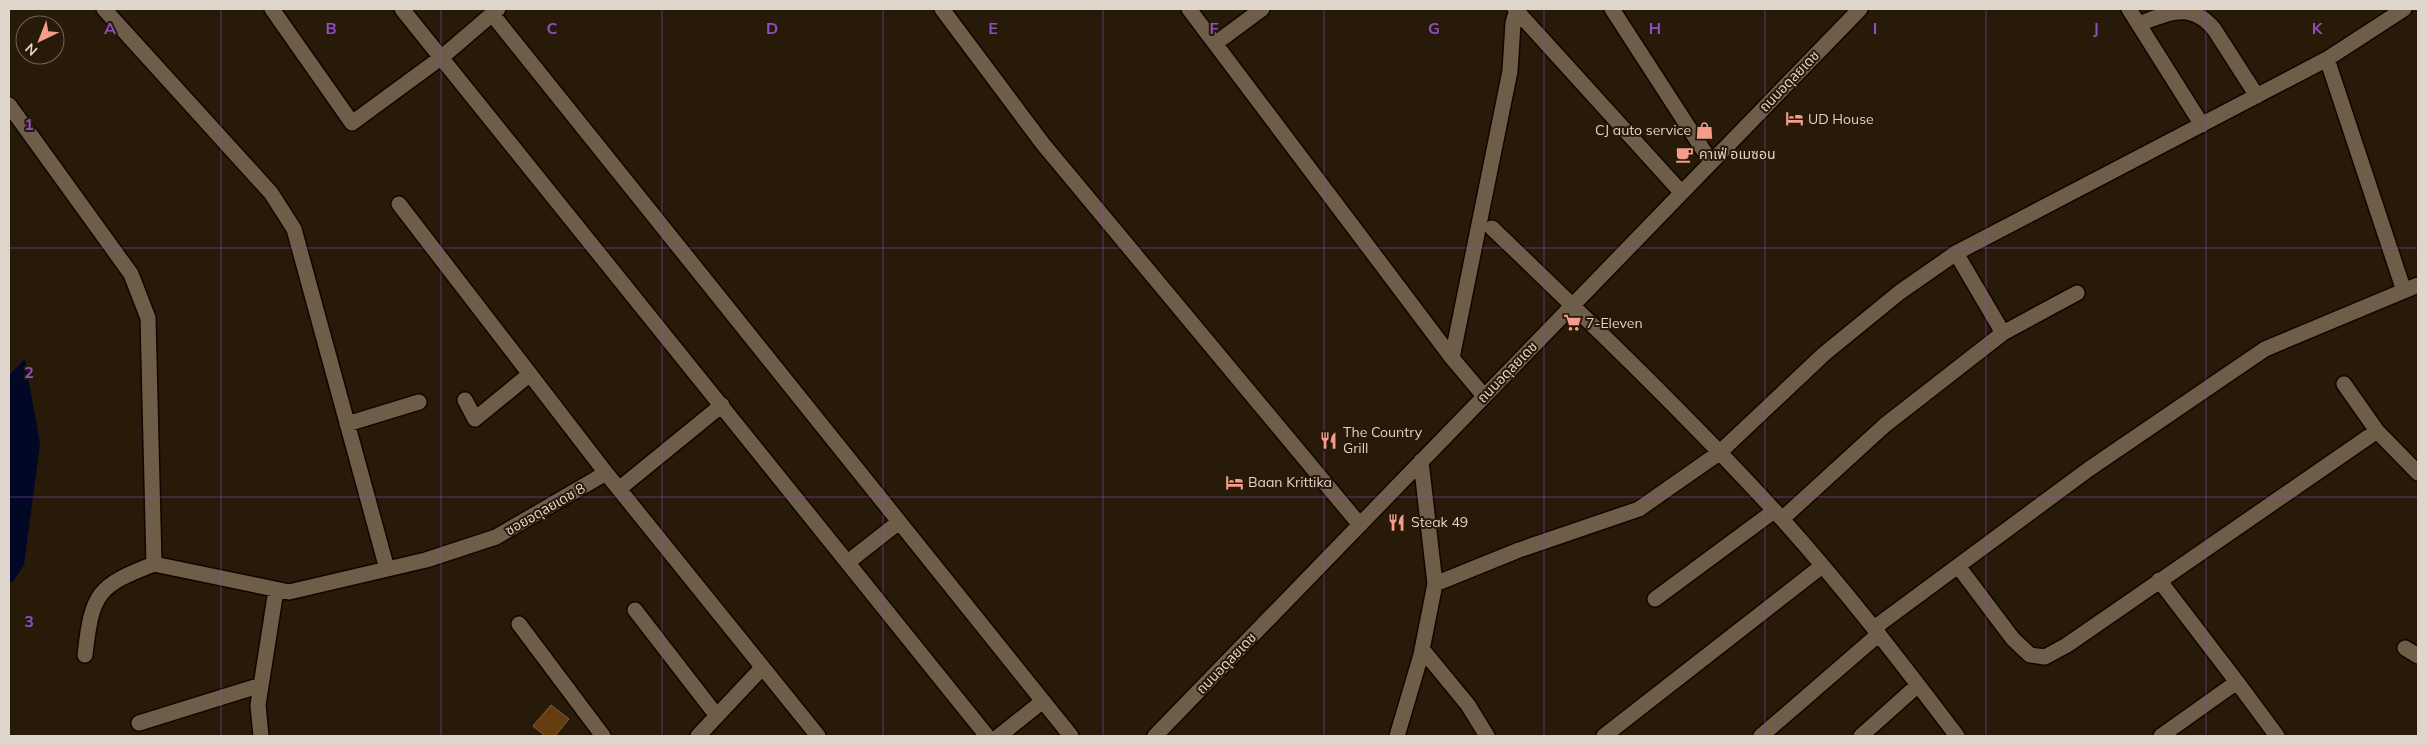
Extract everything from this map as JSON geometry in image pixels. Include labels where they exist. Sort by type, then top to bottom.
[{"type":"street","points":[[104,9],[271,193],[294,229],[387,569]]},
{"type":"street","points":[[272,9],[352,123],[442,57],[495,11],[899,522],[1071,736]]},
{"type":"street","points":[[402,9],[987,736]]},
{"type":"street","points":[[942,9],[1042,144],[1360,525]]},
{"type":"street","points":[[1189,9],[1452,358],[1484,396]]},
{"type":"street","points":[[1216,43],[1262,9]]},
{"type":"street","points":[[1452,358],[1510,71],[1513,23],[1516,9]]},
{"type":"street","points":[[1516,9],[1681,192]]},
{"type":"street","points":[[1612,9],[1710,162]]},
{"type":"street","name":"ถนนอดุลยเดช","points":[[1155,736],[1860,9]]},
{"type":"street","points":[[2129,9],[2202,125]]},
{"type":"street","points":[[1435,584],[1520,550],[1639,509],[1719,453],[1824,354],[1900,292],[1956,253],[2327,59],[2404,9]]},
{"type":"street","points":[[2139,24],[2166,14],[2182,11],[2197,13],[2206,19],[2214,29],[2257,96]]},
{"type":"street","points":[[1761,736],[1877,631],[1958,566],[2089,468],[2265,349],[2411,288],[2327,59]]},
{"type":"street","points":[[9,105],[131,274],[148,318],[154,564],[118,578],[102,592],[91,614],[85,655]]},
{"type":"street","points":[[399,204],[606,474],[818,736]]},
{"type":"street","points":[[1492,228],[1572,305],[1778,515],[1877,631],[1957,736]]},
{"type":"street","points":[[1956,253],[2003,333]]},
{"type":"street","points":[[1654,599],[1778,515],[1885,425],[2003,333],[2077,293]]},
{"type":"street","points":[[465,400],[475,419],[530,374]]},
{"type":"street","points":[[2344,384],[2377,431],[2418,474]]},
{"type":"street","points":[[347,424],[419,402]]},
{"type":"street","points":[[619,489],[722,405]]},
{"type":"street","points":[[1958,566],[2013,639],[2030,655],[2044,657],[2067,645],[2159,580],[2295,490],[2377,431]]},
{"type":"street","points":[[1397,736],[1422,649],[1435,584],[1421,461]]},
{"type":"street","name":"ซอยอดุลยเดช 8","points":[[154,564],[289,592],[426,560],[496,537],[606,474]]},
{"type":"street","points":[[848,562],[899,522]]},
{"type":"street","points":[[1604,736],[1822,566]]},
{"type":"street","points":[[2159,580],[2277,736]]},
{"type":"street","points":[[261,736],[258,705],[276,590]]},
{"type":"street","points":[[635,610],[717,716]]},
{"type":"street","points":[[520,624],[603,736]]},
{"type":"street","points":[[2405,648],[2418,656]]},
{"type":"street","points":[[1422,649],[1468,705],[1487,736]]},
{"type":"street","points":[[698,736],[762,668]]},
{"type":"street","points":[[2161,736],[2237,682]]},
{"type":"street","points":[[139,724],[262,685]]},
{"type":"street","points":[[1861,736],[1918,685]]},
{"type":"street","points":[[999,736],[1043,701]]},
{"type":"water","points":[[25,359],[40,444],[24,565],[13,582],[9,582],[9,375]]},
{"type":"building","points":[[551,705],[569,719],[555,736],[545,736],[533,726]]},
{"type":"place","name":"UD House","points":[[1794,119]]},
{"type":"place","name":"CJ auto service","points":[[1705,130]]},
{"type":"place","name":"คาเฟ่ อเมซอน","points":[[1685,154]]},
{"type":"place","name":"7-Eleven","points":[[1572,323]]},
{"type":"place","name":"The Country Grill","points":[[1329,440]]},
{"type":"place","name":"Baan Krittika","points":[[1234,482]]},
{"type":"place","name":"Steak 49","points":[[1397,522]]}]
